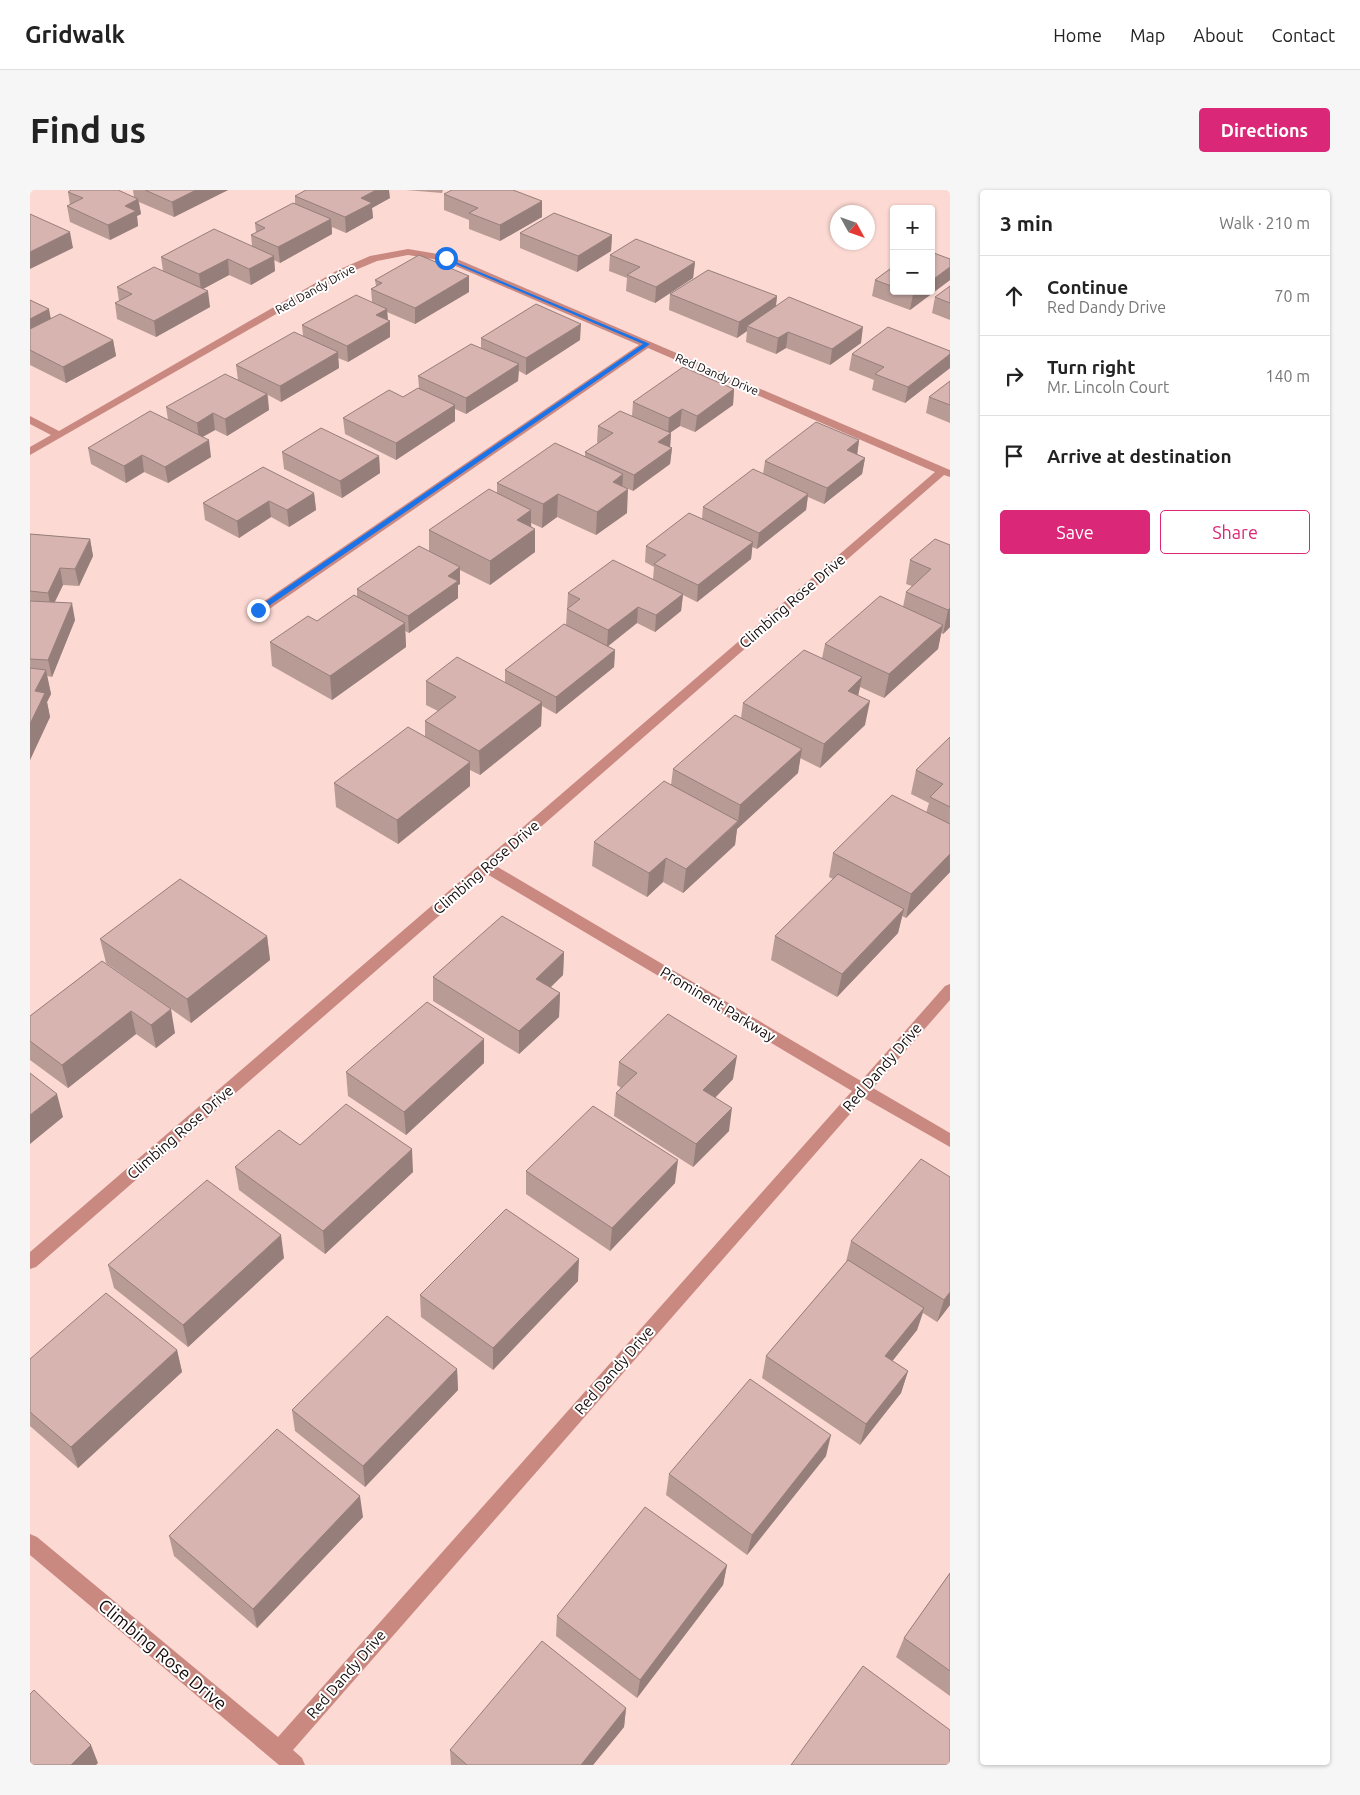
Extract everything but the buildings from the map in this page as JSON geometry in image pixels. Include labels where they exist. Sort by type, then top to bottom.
[{"type":"street","name":"Red Dandy Drive","points":[[30,452],[342,272],[374,258],[408,252],[446,258],[946,473]]},
{"type":"street","points":[[258,610],[647,344]]},
{"type":"street","points":[[30,420],[60,435]]},
{"type":"street","name":"Climbing Rose Drive","points":[[30,1262],[486,867],[946,473]]},
{"type":"street","name":"Prominent Parkway","points":[[486,867],[950,1140]]},
{"type":"street","name":"Red Dandy Drive","points":[[279,1751],[950,990]]},
{"type":"street","name":"Climbing Rose Drive","points":[[30,1543],[295,1765]]},
{"type":"route","points":[[258,610],[647,344],[446,258]]}]
